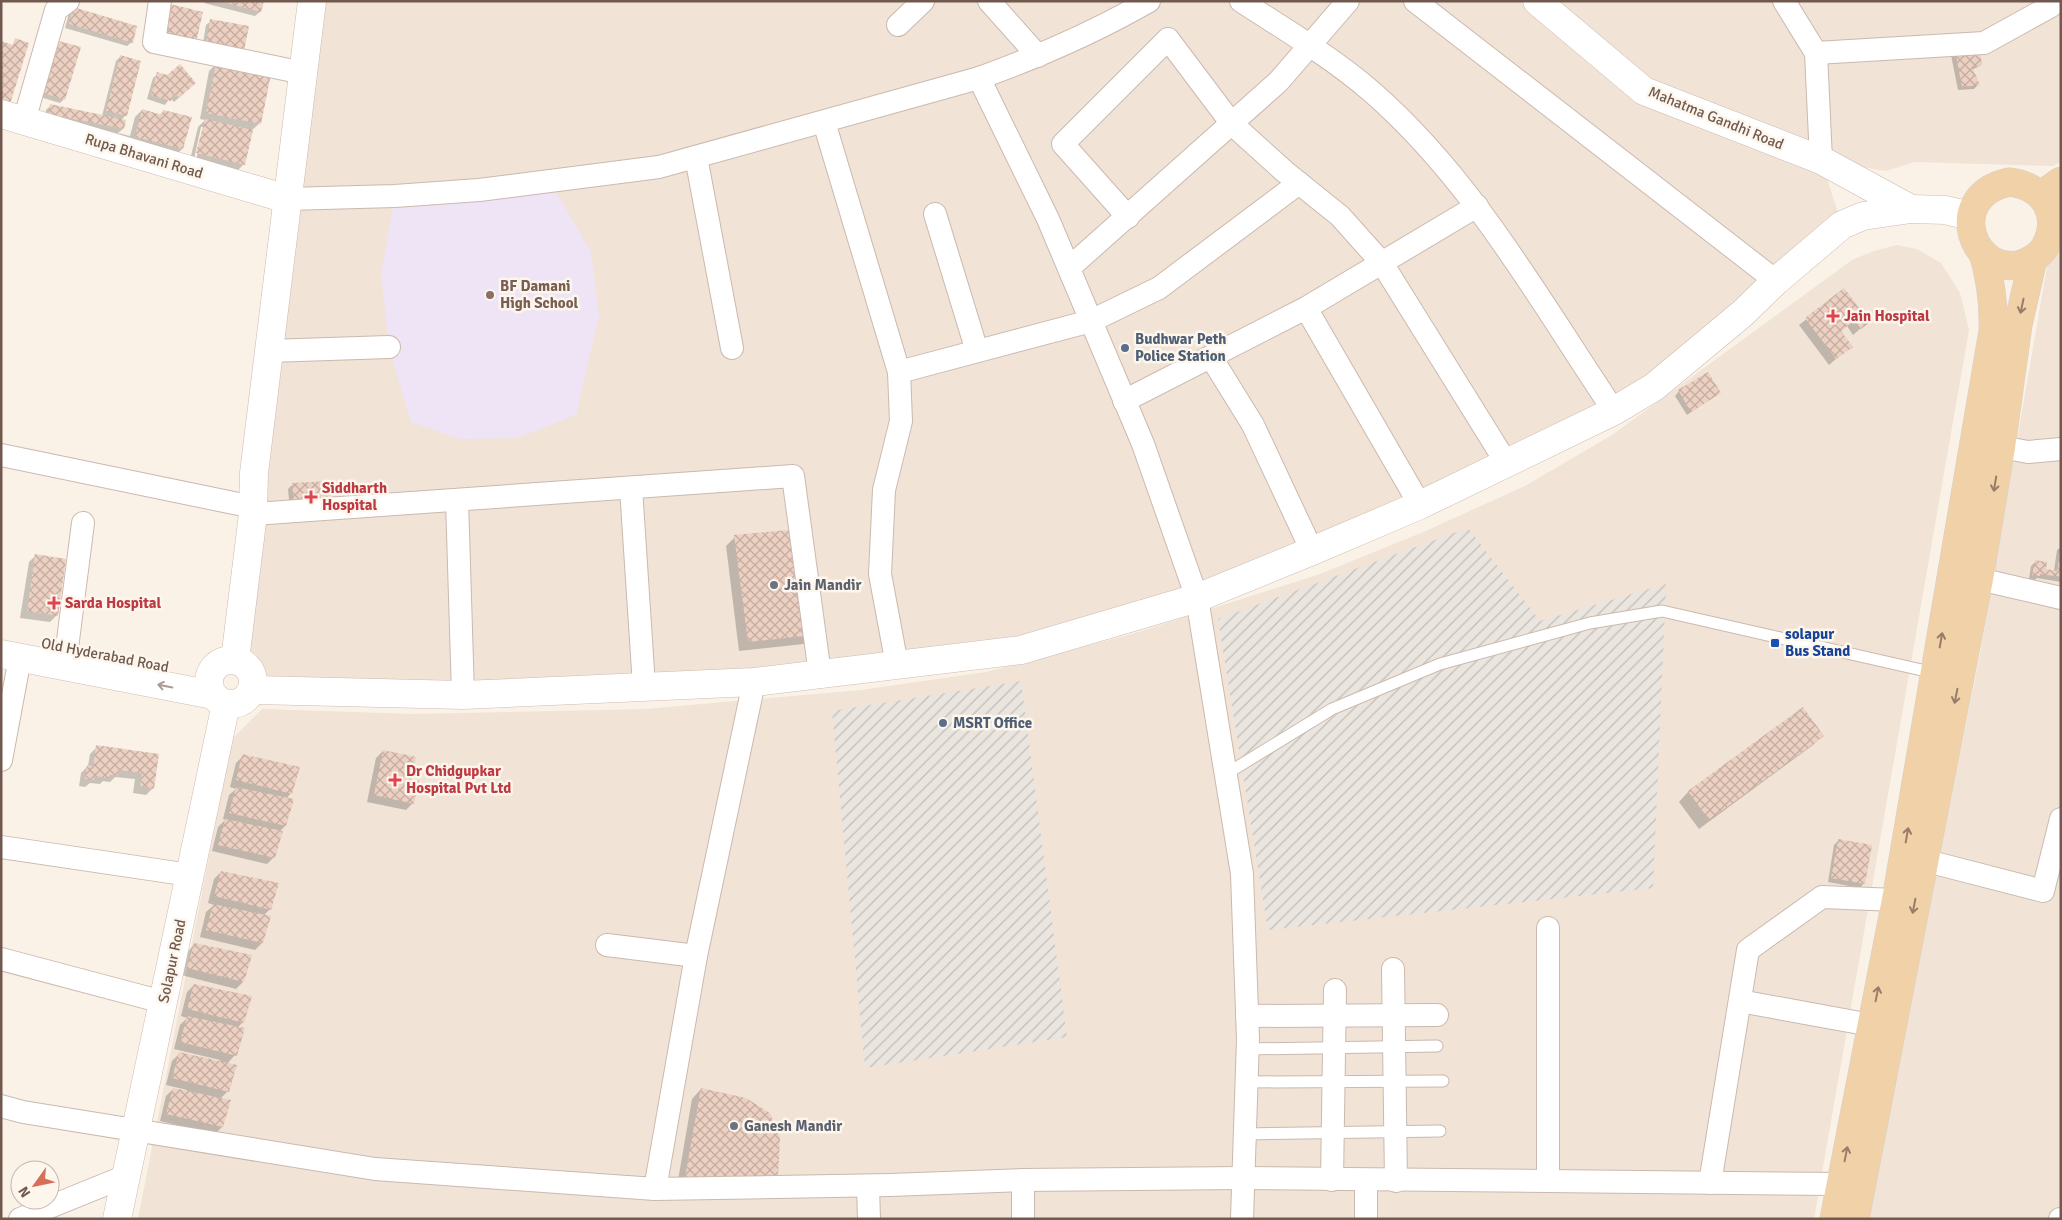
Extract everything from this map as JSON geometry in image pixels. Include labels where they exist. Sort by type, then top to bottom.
[{"type":"main road","points":[[234,660],[253,510],[254,473],[268,351],[312,1]]},
{"type":"main road","name":"Mahatma Gandhi Road","points":[[1542,2],[1644,91],[1821,160],[1911,209]]},
{"type":"main road","name":"Rupa Bhavani Road","points":[[13,117],[287,199]]},
{"type":"main road","points":[[2009,182],[2022,184],[2053,199],[2053,225],[2050,238],[2044,250],[2033,259],[2021,264],[2007,264],[1994,261],[1983,253],[1975,242],[1971,229],[1971,216],[1980,198],[1996,185],[2009,182]]},
{"type":"main road","points":[[252,690],[463,695],[754,682],[1021,650],[1197,598],[1420,505],[1614,412],[1654,387],[1743,313],[1776,281],[1842,226],[1863,216],[1911,209],[1945,210],[1971,216]]},
{"type":"main road","points":[[1855,1219],[1851,1185],[1871,1026],[1896,900],[1936,673],[1993,331],[1992,283],[1983,253]]},
{"type":"main road","points":[[1834,1219],[1851,1185],[1923,860],[1979,580],[2001,447],[2018,325],[2033,259]]},
{"type":"main road","name":"Old Hyderabad Road","points":[[1,635],[68,648],[216,691]]},
{"type":"main road","points":[[11,656],[216,691],[240,702],[252,690],[252,674],[242,662],[223,660],[213,668],[216,691]]},
{"type":"main road","name":"Solapur Road","points":[[117,1219],[190,875],[216,691]]},
{"type":"street","points":[[13,117],[56,10],[68,1]]},
{"type":"street","points":[[160,1],[154,42],[303,73]]},
{"type":"street","points":[[898,25],[923,1]]},
{"type":"street","points":[[989,1],[1038,56]]},
{"type":"street","points":[[287,199],[395,196],[479,190],[659,166],[979,78],[1038,56],[1117,20],[1149,1]]},
{"type":"street","points":[[1241,1],[1309,46],[1371,92],[1426,147],[1477,206],[1614,412]]},
{"type":"street","points":[[1069,268],[1278,82],[1348,1]]},
{"type":"street","points":[[1415,1],[1776,281]]},
{"type":"street","points":[[1784,1],[1816,53],[1821,160]]},
{"type":"street","points":[[1816,53],[1984,43],[2054,9]]},
{"type":"street","points":[[1128,217],[1063,144],[1168,40],[1232,124],[1298,183],[1340,216],[1382,263],[1507,464]]},
{"type":"street","points":[[979,78],[1048,219],[1143,444],[1197,598],[1242,874],[1247,1016],[1242,1219]]},
{"type":"street","points":[[824,122],[899,372],[901,421],[884,490],[880,574],[897,665]]},
{"type":"street","points":[[696,157],[732,348]]},
{"type":"street","points":[[899,372],[1091,321],[1159,288],[1298,183]]},
{"type":"street","points":[[1124,401],[1306,308],[1477,206]]},
{"type":"street","points":[[935,214],[977,351]]},
{"type":"street","points":[[1306,308],[1420,505]]},
{"type":"street","points":[[268,351],[389,347]]},
{"type":"street","points":[[1211,357],[1253,425],[1312,551]]},
{"type":"street","points":[[2001,447],[2028,452],[2061,450]]},
{"type":"street","points":[[1,455],[253,510],[457,500],[793,476],[820,674]]},
{"type":"street","points":[[631,488],[644,686]]},
{"type":"street","points":[[457,500],[463,695]]},
{"type":"street","points":[[68,648],[83,523]]},
{"type":"street","points":[[1979,580],[2061,598]]},
{"type":"street","points":[[1,760],[11,656]]},
{"type":"street","points":[[655,1189],[696,956],[754,682]]},
{"type":"street","points":[[1923,860],[2043,890],[2061,819]]},
{"type":"street","points":[[1,846],[190,875]]},
{"type":"street","points":[[1710,1183],[1748,950],[1822,897],[1896,900]]},
{"type":"street","points":[[1548,928],[1548,1181]]},
{"type":"street","points":[[607,945],[696,956]]},
{"type":"street","points":[[1,959],[163,1002]]},
{"type":"street","points":[[1394,969],[1396,1181]]},
{"type":"street","points":[[1332,1180],[1335,990]]},
{"type":"street","points":[[1740,1001],[1871,1026]]},
{"type":"street","points":[[1247,1016],[1437,1015]]},
{"type":"street","points":[[1,1122],[12,1109],[376,1169],[655,1189],[868,1186],[1023,1180],[1242,1178],[1851,1185]]},
{"type":"street","points":[[20,1219],[126,1176]]},
{"type":"street","points":[[1023,1180],[1023,1219]]},
{"type":"street","points":[[1366,1180],[1366,1219]]},
{"type":"street","points":[[868,1186],[869,1219]]},
{"type":"lane","points":[[1226,774],[1332,709],[1440,664],[1590,623],[1662,611],[1936,673]]},
{"type":"lane","points":[[1247,1049],[1437,1046]]},
{"type":"lane","points":[[1246,1082],[1444,1081]]},
{"type":"lane","points":[[1244,1134],[1440,1130]]},
{"type":"shaded area","points":[[299,1],[2061,1],[2061,162],[2053,166],[1915,162],[1886,171],[1821,160],[1842,225],[1614,411],[1420,505],[1021,650],[463,695],[252,674],[240,614]]},
{"type":"shaded area","name":"BF Damani High School","points":[[550,182],[591,252],[599,316],[576,415],[517,438],[460,439],[411,422],[389,347],[381,274],[395,196]]},
{"type":"shaded area","points":[[1897,245],[1917,249],[1941,263],[1960,293],[1969,330],[1814,1219],[138,1219],[232,739],[262,709],[414,714],[645,709],[861,690],[986,672],[1132,634],[1320,574],[1428,530],[1525,486],[1612,435],[1852,260],[1871,252]]},
{"type":"shaded area","points":[[2061,246],[2061,1219],[1868,1219],[1980,654],[2048,261]]},
{"type":"shaded area","points":[[1468,528],[1540,621],[1666,584],[1653,888],[1268,930],[1218,619]]},
{"type":"shaded area","points":[[1021,681],[1067,1037],[865,1068],[832,711]]},
{"type":"building","points":[[219,1],[264,1],[261,12]]},
{"type":"building","points":[[170,4],[203,12],[196,42],[163,34]]},
{"type":"building","points":[[73,7],[137,26],[133,43],[69,24]]},
{"type":"building","points":[[210,19],[249,26],[244,51],[206,45]]},
{"type":"building","points":[[15,38],[29,43],[10,104],[1,101],[1,41],[13,45]]},
{"type":"building","points":[[59,41],[81,47],[65,100],[43,93]]},
{"type":"building","points":[[1954,45],[1979,46],[1982,65],[1972,67],[1980,85],[1962,87]]},
{"type":"building","points":[[120,55],[141,61],[127,116],[106,111]]},
{"type":"building","points":[[216,63],[271,74],[261,124],[206,113]]},
{"type":"building","points":[[180,64],[196,83],[179,98],[173,92],[171,101],[151,95],[157,72],[167,75]]},
{"type":"building","points":[[50,104],[126,120],[124,129],[48,114]]},
{"type":"building","points":[[142,109],[162,115],[163,110],[192,117],[183,149],[135,137]]},
{"type":"building","points":[[205,119],[253,130],[245,165],[196,153]]},
{"type":"building","points":[[1844,288],[1870,322],[1861,329],[1855,320],[1841,331],[1853,347],[1836,359],[1805,318]]},
{"type":"building","points":[[1708,372],[1721,393],[1691,412],[1678,390]]},
{"type":"building","points":[[331,481],[333,504],[294,507],[292,483]]},
{"type":"building","name":"Jain Mandir","points":[[800,529],[814,635],[748,642],[734,535]]},
{"type":"building","points":[[2060,553],[2061,577],[2040,574],[2040,576],[2032,575],[2035,560],[2047,562],[2046,569],[2057,571]]},
{"type":"building","points":[[35,554],[66,559],[58,616],[27,611]]},
{"type":"building","points":[[1803,707],[1824,736],[1709,820],[1688,791]]},
{"type":"building","points":[[96,745],[159,754],[154,789],[140,786],[142,773],[119,770],[118,775],[110,775],[108,778],[94,776],[94,780],[85,779],[87,765],[93,766]]},
{"type":"building","points":[[383,750],[416,757],[412,779],[419,780],[414,804],[374,795]]},
{"type":"building","points":[[242,754],[300,767],[292,794],[236,780]]},
{"type":"building","points":[[236,787],[294,799],[286,826],[229,813]]},
{"type":"building","points":[[225,819],[283,831],[275,858],[218,845]]},
{"type":"building","points":[[1838,839],[1872,845],[1865,884],[1831,878]]},
{"type":"building","points":[[221,871],[279,883],[271,910],[214,896]]},
{"type":"building","points":[[213,904],[271,916],[263,943],[206,930]]},
{"type":"building","points":[[194,943],[252,955],[244,982],[187,968]]},
{"type":"building","points":[[194,984],[252,996],[244,1023],[187,1009]]},
{"type":"building","points":[[187,1016],[245,1028],[237,1056],[180,1042]]},
{"type":"building","points":[[179,1052],[237,1065],[229,1092],[172,1078]]},
{"type":"building","points":[[173,1088],[231,1100],[223,1127],[166,1114]]},
{"type":"building","name":"Ganesh Mandir","points":[[701,1088],[746,1098],[770,1113],[780,1138],[778,1178],[685,1177]]},
{"type":"place","name":"BF Damani High School","points":[[490,295]]},
{"type":"place","name":"Jain Hospital","points":[[1833,316]]},
{"type":"place","name":"Budhwar Peth Police Station","points":[[1125,348]]},
{"type":"place","name":"Siddharth Hospital","points":[[311,497]]},
{"type":"place","name":"Jain Mandir","points":[[774,585]]},
{"type":"place","name":"Sarda Hospital","points":[[54,603]]},
{"type":"place","name":"solapur Bus Stand","points":[[1775,643]]},
{"type":"place","name":"MSRT Office","points":[[943,723]]},
{"type":"place","name":"Dr Chidgupkar Hospital Pvt Ltd","points":[[395,780]]},
{"type":"place","name":"Ganesh Mandir","points":[[734,1126]]}]
